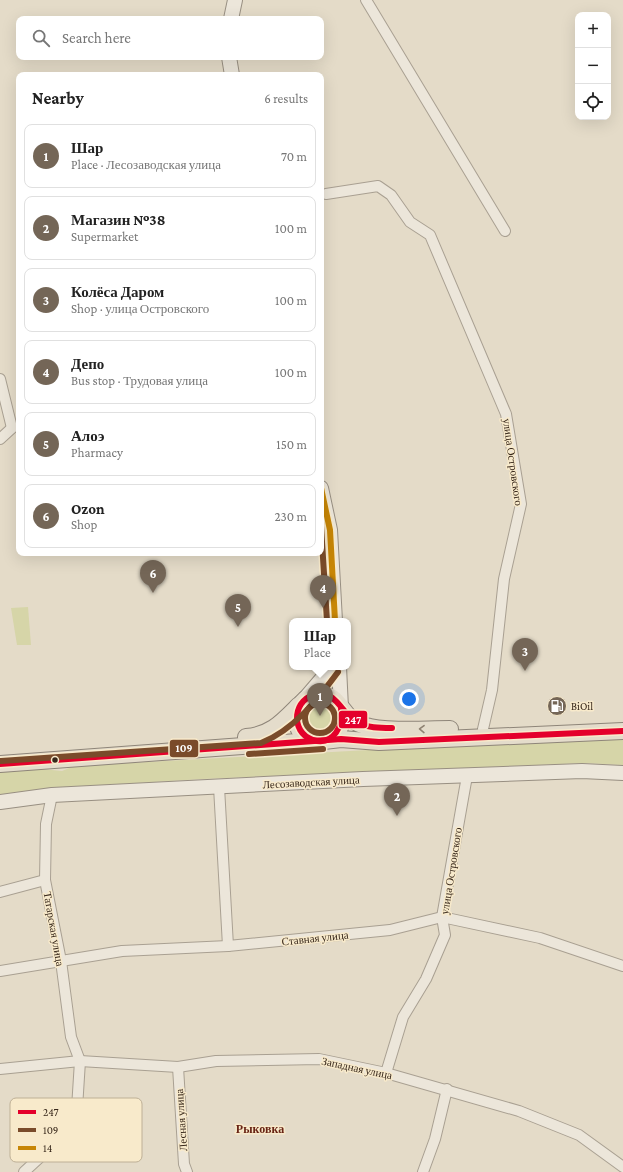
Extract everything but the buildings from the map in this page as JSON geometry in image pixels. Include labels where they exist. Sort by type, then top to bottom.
[{"type":"main road","points":[[0,753],[259,736],[276,727],[302,702],[313,695],[323,694],[332,697],[355,721],[379,728],[483,729],[623,722]]},
{"type":"main road","points":[[302,702],[296,716],[298,726],[307,738],[322,741],[332,737],[340,729],[343,719],[341,708]]},
{"type":"main road","points":[[0,764],[341,739],[379,742],[623,731]]},
{"type":"street","points":[[232,16],[235,0]]},
{"type":"street","points":[[366,0],[505,231]]},
{"type":"street","points":[[230,60],[232,72]]},
{"type":"street","name":"улица Островского","points":[[326,194],[378,186],[391,195],[410,222],[430,235],[506,414],[521,504],[504,579],[492,690],[483,729]]},
{"type":"street","points":[[0,379],[16,429],[0,439]]},
{"type":"street","points":[[324,520],[335,618]]},
{"type":"street","points":[[302,702],[329,670]]},
{"type":"street","points":[[339,670],[341,708]]},
{"type":"street","name":"Лесозаводская улица","points":[[0,802],[52,795],[363,779],[582,771],[623,773]]},
{"type":"street","name":"улица Островского","points":[[386,1073],[403,1016],[426,978],[445,935],[442,917],[467,776]]},
{"type":"street","points":[[219,787],[228,946]]},
{"type":"street","name":"Татарская улица","points":[[52,795],[46,824],[45,880],[60,961],[71,1036],[80,1061]]},
{"type":"street","points":[[0,892],[45,880]]},
{"type":"street","name":"Ставная улица","points":[[0,971],[122,951],[228,946],[390,930],[442,917],[540,938],[623,966]]},
{"type":"street","name":"Западная улица","points":[[0,1069],[80,1061],[178,1067],[216,1061],[319,1059],[386,1073],[519,1110],[579,1135],[623,1167]]},
{"type":"street","points":[[78,1098],[80,1061]]},
{"type":"street","name":"Лесная улица","points":[[178,1067],[184,1164],[187,1172]]},
{"type":"street","points":[[423,1172],[435,1139],[447,1089]]},
{"type":"street","points":[[24,1172],[35,1162]]},
{"type":"green space","points":[[28,607],[31,645],[17,645],[11,608]]},
{"type":"green space","points":[[322,697],[338,715],[330,731],[313,733],[304,726],[302,709]]},
{"type":"green space","points":[[623,736],[623,765],[585,763],[203,779],[56,788],[0,795],[0,771],[42,769],[62,771],[74,766]]},
{"type":"transit line","name":"14","points":[[324,502],[330,530],[335,618]]},
{"type":"transit line","name":"109","points":[[323,556],[327,618]]},
{"type":"transit line","name":"109","points":[[1,761],[261,743],[273,737],[295,722],[314,703],[338,672]]},
{"type":"transit line","name":"247","points":[[341,708],[342,715],[339,727],[336,733],[327,740],[313,740],[305,736],[300,730],[297,723],[299,708],[303,701],[318,694],[330,696],[351,718],[360,724],[374,727],[392,728]]},
{"type":"transit line","name":"109","points":[[320,703],[331,707],[335,718],[331,729],[320,733],[309,729],[305,718],[309,707],[320,703]]},
{"type":"transit line","name":"247","points":[[0,764],[341,739],[379,742],[623,731]]},
{"type":"transit line","name":"109","points":[[249,754],[323,749]]},
{"type":"place","name":"Ozon","points":[[153,593]]},
{"type":"place","name":"Депо","points":[[323,608]]},
{"type":"place","name":"Алоэ","points":[[238,627]]},
{"type":"place","name":"Колёса Даром","points":[[525,671]]},
{"type":"place","name":"BiOil","points":[[557,706]]},
{"type":"place","name":"Шар","points":[[320,716]]},
{"type":"place","name":"Магазин №38","points":[[397,816]]},
{"type":"district","name":"Рыковка","points":[[260,1129]]}]
